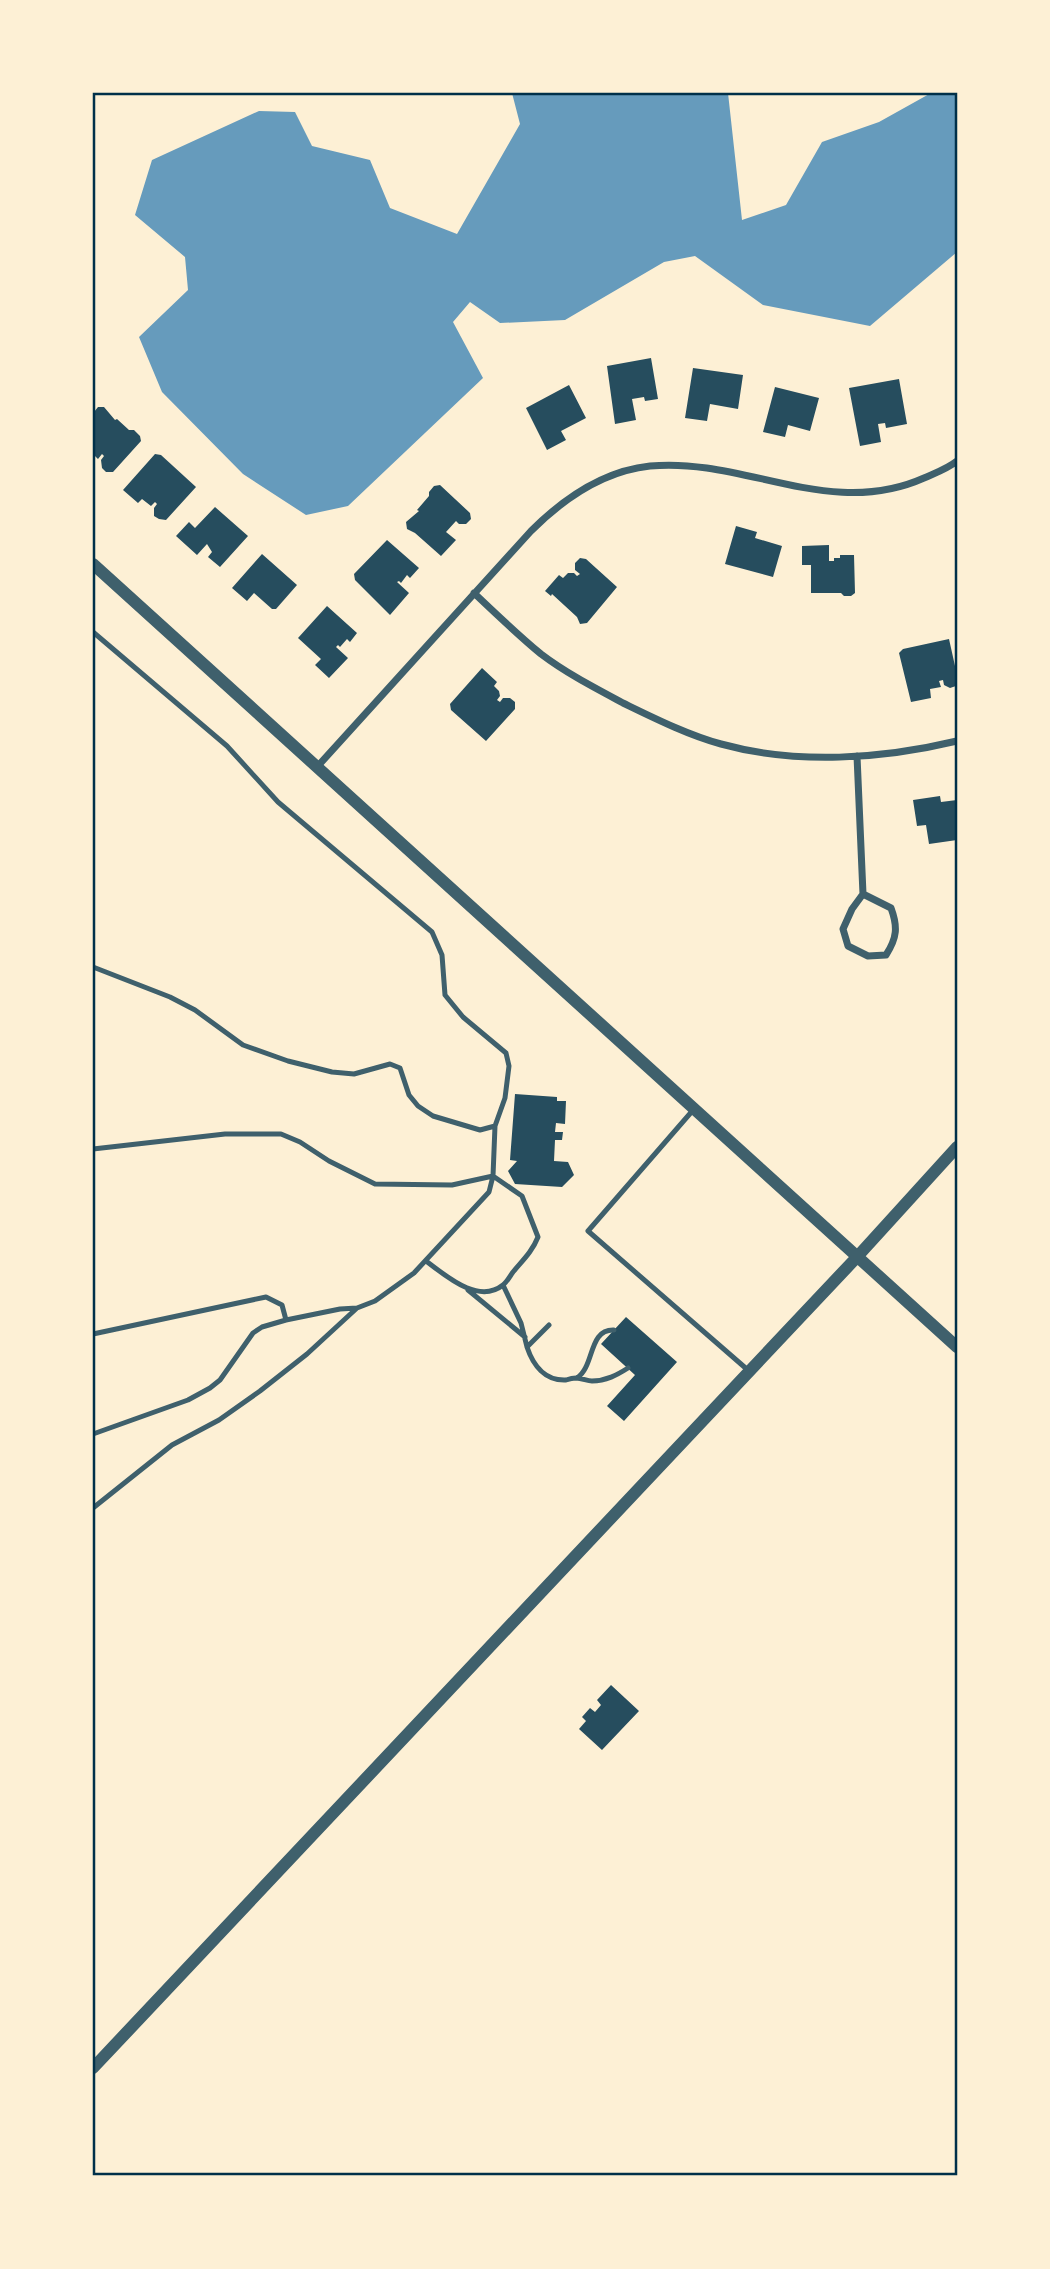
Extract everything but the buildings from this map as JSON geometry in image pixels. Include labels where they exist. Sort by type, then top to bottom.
[{"type":"street","points":[[317,767],[474,593],[555,508],[591,484],[629,470],[652,466],[703,468],[802,489],[853,494],[909,484],[957,461]]},
{"type":"street","points":[[93,564],[957,1347]]},
{"type":"street","points":[[474,593],[542,654],[590,686],[651,716],[720,744],[784,755],[857,756],[911,752],[957,741]]},
{"type":"street","points":[[857,756],[863,894],[852,909],[843,929],[849,946],[868,956],[886,955],[894,942],[897,925],[891,908],[863,894]]},
{"type":"street","points":[[93,2068],[857,1257],[957,1147]]},
{"type":"lane","points":[[93,632],[227,746],[278,802],[432,932],[442,955],[446,995],[463,1017],[506,1053],[509,1066],[505,1098],[495,1126],[493,1176],[489,1192],[426,1261],[392,1290],[357,1308],[307,1354],[260,1391],[219,1420],[172,1445],[93,1508]]},
{"type":"lane","points":[[93,967],[195,1010],[243,1045],[288,1061],[332,1072],[354,1074],[390,1064],[400,1068],[405,1085],[418,1105],[433,1116],[480,1130],[495,1126]]},
{"type":"lane","points":[[694,1109],[588,1231],[749,1371]]},
{"type":"lane","points":[[93,1149],[225,1134],[281,1134],[375,1184],[452,1185],[493,1176],[522,1196],[538,1237],[533,1251],[503,1285],[477,1292],[466,1288]]},
{"type":"lane","points":[[426,1261],[466,1288],[525,1338]]},
{"type":"lane","points":[[503,1285],[532,1362],[539,1370],[552,1378],[592,1381],[613,1378],[628,1368]]},
{"type":"lane","points":[[93,1334],[266,1297],[282,1305],[286,1320]]},
{"type":"lane","points":[[93,1434],[188,1400],[210,1388],[220,1380],[253,1333],[262,1327],[340,1309],[357,1308]]},
{"type":"lane","points":[[527,1347],[549,1325]]},
{"type":"lane","points":[[577,1378],[586,1369],[598,1335],[606,1330],[614,1330]]},
{"type":"water","points":[[512,93],[728,93],[742,220],[786,205],[822,142],[879,122],[931,93],[957,93],[957,252],[870,326],[763,305],[695,256],[664,262],[565,320],[500,323],[470,302],[453,322],[483,378],[348,506],[306,515],[243,474],[162,392],[139,337],[188,290],[185,257],[135,215],[152,160],[259,111],[295,112],[312,146],[370,160],[390,208],[457,234],[520,124]]}]
